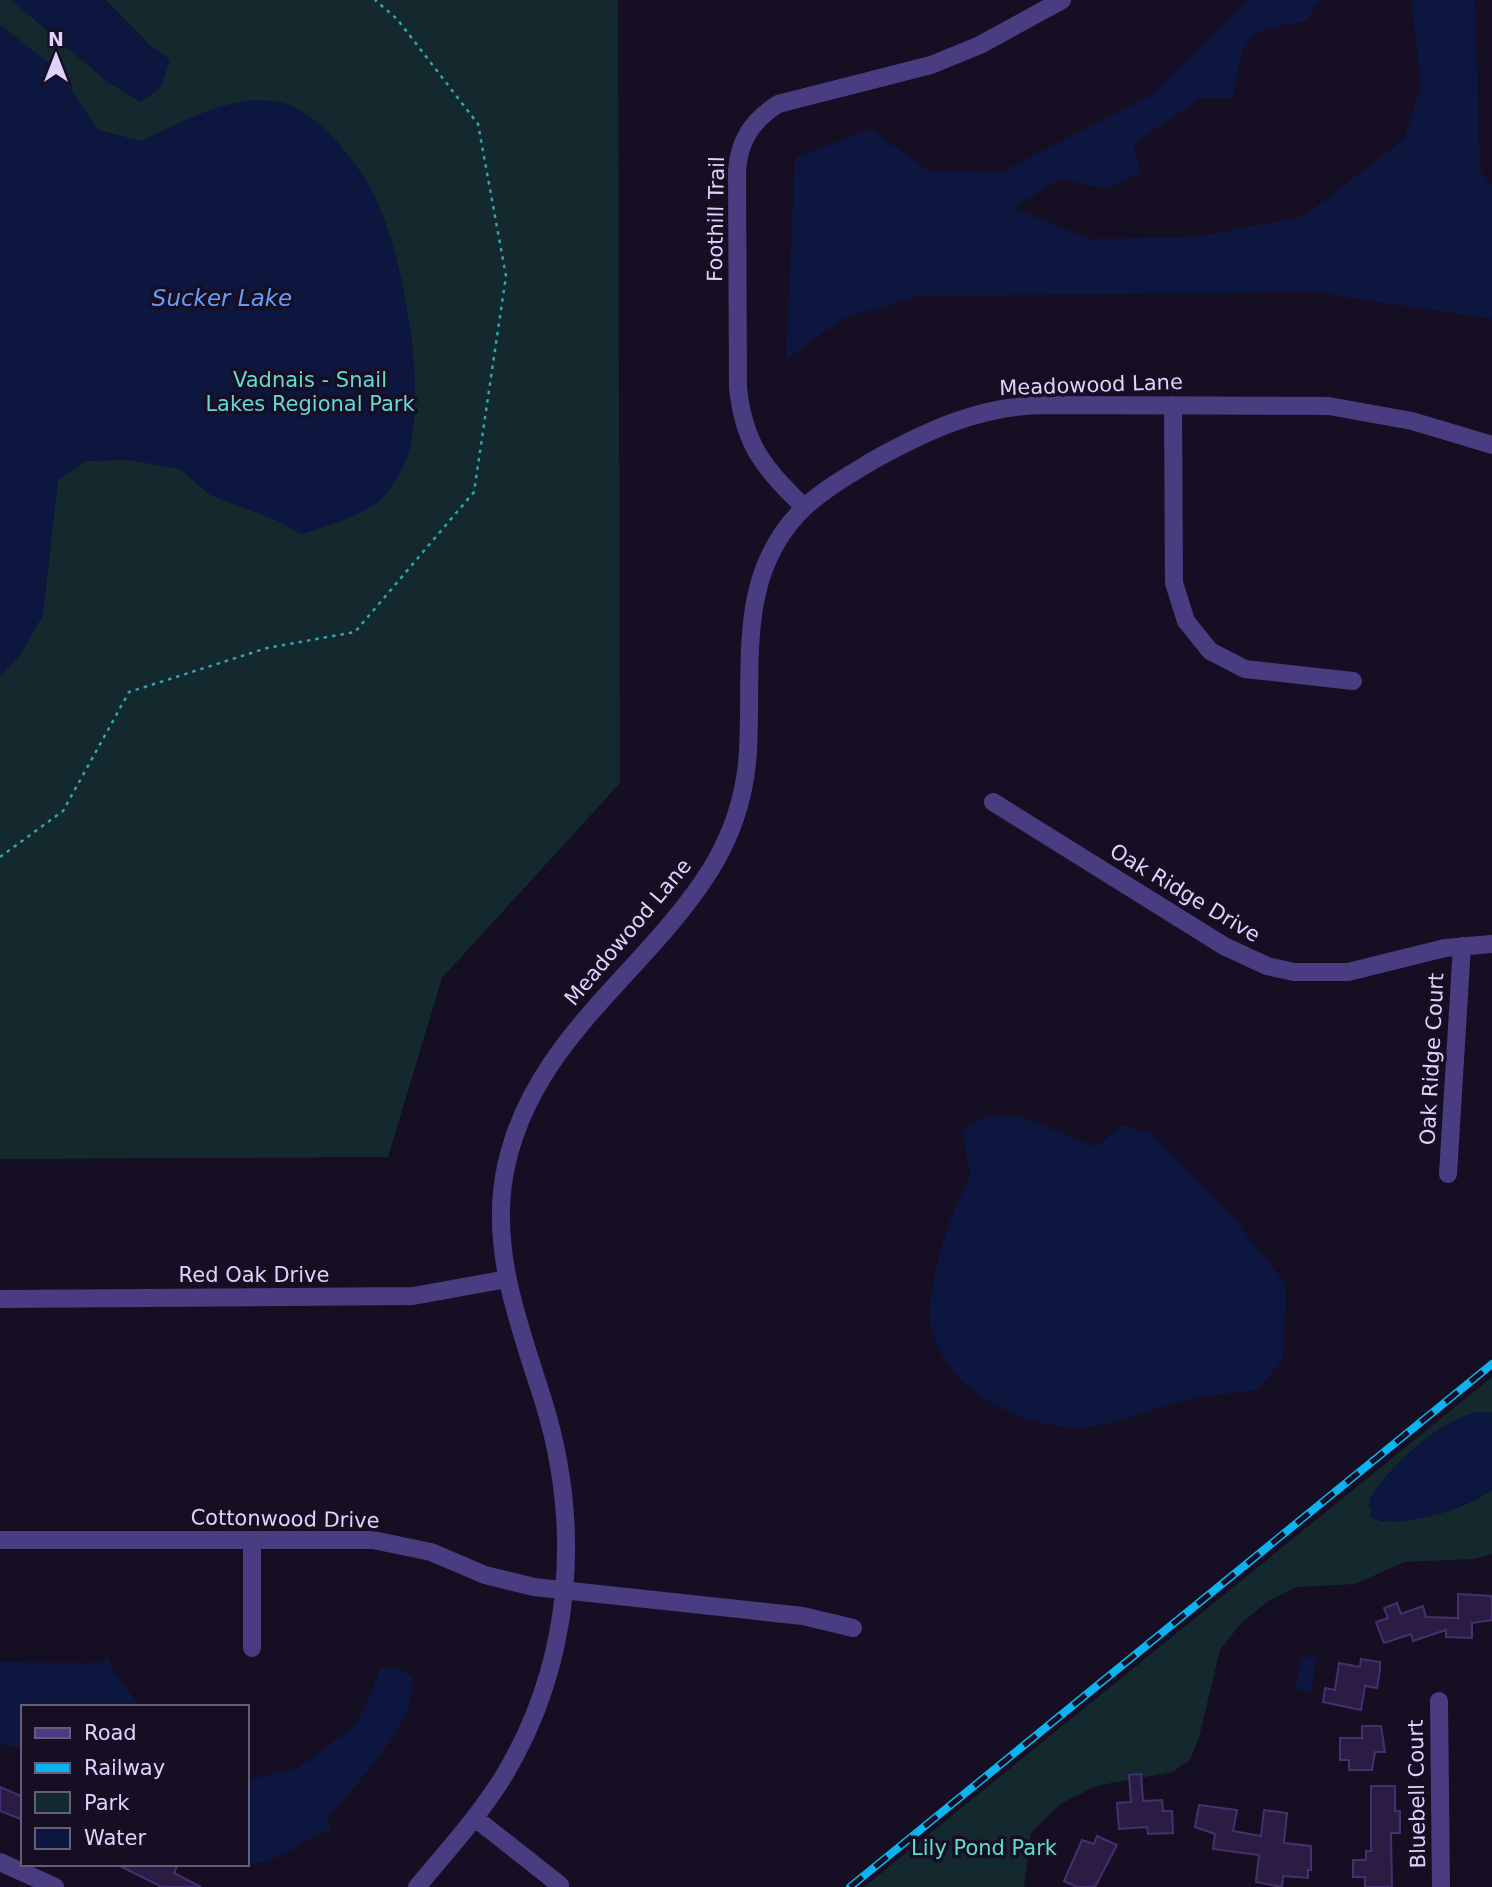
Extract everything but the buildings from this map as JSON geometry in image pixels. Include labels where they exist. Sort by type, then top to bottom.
[{"type":"street","name":"Foothill Trail","points":[[804,507],[760,461],[741,418],[737,388],[737,171],[743,140],[757,120],[778,104],[931,65],[980,45],[1062,0]]},
{"type":"street","points":[[1173,405],[1174,583],[1186,621],[1210,651],[1245,669],[1353,681]]},
{"type":"street","name":"Meadowood Lane","points":[[417,1887],[475,1818],[502,1779],[537,1711],[559,1639],[568,1547],[560,1465],[507,1279],[501,1227],[503,1183],[516,1129],[530,1097],[566,1042],[709,872],[736,816],[748,751],[751,612],[767,559],[780,537],[804,507],[844,477],[911,439],[969,415],[1029,406],[1329,406],[1412,421],[1492,445]]},
{"type":"street","name":"Oak Ridge Drive","points":[[993,802],[1224,946],[1267,966],[1308,973],[1348,972],[1462,946],[1492,944]]},
{"type":"street","name":"Oak Ridge Court","points":[[1448,1174],[1462,946]]},
{"type":"street","name":"Red Oak Drive","points":[[0,1298],[400,1296],[458,1290],[507,1279]]},
{"type":"street","name":"Cottonwood Drive","points":[[0,1541],[343,1539],[403,1544],[431,1552],[509,1583],[803,1616],[853,1628]]},
{"type":"street","points":[[251,1648],[252,1541]]},
{"type":"street","name":"Bluebell Court","points":[[1439,1701],[1441,1887]]},
{"type":"street","points":[[475,1818],[561,1885]]},
{"type":"street","points":[[0,1862],[55,1887]]},
{"type":"path","points":[[0,857],[63,811],[130,692],[267,648],[355,632],[474,492],[506,276],[478,124],[397,19],[375,0]]},
{"type":"green space","name":"Vadnais - Snail Lakes Regional Park","points":[[0,0],[618,0],[620,783],[442,978],[388,1157],[0,1159]]},
{"type":"green space","name":"Lily Pond Park","points":[[1492,1377],[1492,1413],[1476,1414],[1457,1420],[1420,1444],[1388,1474],[1369,1505],[1380,1521],[1409,1519],[1453,1509],[1492,1490],[1492,1554],[1474,1559],[1404,1562],[1355,1584],[1296,1587],[1268,1601],[1241,1623],[1220,1650],[1199,1737],[1190,1760],[1172,1772],[1096,1786],[1060,1804],[1031,1833],[1024,1887],[864,1887]]},
{"type":"water","points":[[11,0],[106,0],[151,46],[170,60],[161,87],[141,102],[109,83]]},
{"type":"water","points":[[1247,0],[1320,0],[1306,21],[1269,29],[1250,40],[1240,61],[1233,98],[1201,98],[1133,145],[1141,173],[1107,189],[1059,179],[1014,208],[1089,239],[1197,237],[1304,216],[1404,139],[1421,85],[1411,0],[1475,0],[1480,171],[1492,185],[1492,319],[1313,292],[920,296],[845,317],[786,360],[795,158],[870,129],[929,171],[999,173],[1150,96]]},
{"type":"water","name":"Sucker Lake","points":[[0,25],[58,70],[98,130],[141,141],[211,110],[249,101],[286,104],[321,125],[366,180],[379,205],[391,239],[409,319],[415,400],[413,435],[405,462],[386,494],[358,514],[301,534],[276,520],[210,495],[180,469],[129,460],[86,461],[58,480],[43,615],[21,654],[0,677]]},
{"type":"water","points":[[988,1116],[1023,1117],[1096,1147],[1122,1125],[1152,1134],[1226,1209],[1286,1284],[1283,1360],[1257,1390],[1194,1398],[1098,1426],[1069,1428],[1023,1417],[1000,1407],[961,1380],[946,1362],[935,1341],[929,1311],[942,1245],[957,1203],[971,1175],[961,1131]]},
{"type":"water","points":[[1480,1412],[1492,1413],[1492,1490],[1467,1504],[1433,1516],[1398,1521],[1383,1521],[1371,1517],[1370,1499],[1403,1459],[1450,1423]]},
{"type":"water","points":[[108,1656],[109,1664],[139,1705],[21,1705],[21,1748],[0,1744],[0,1662],[105,1662]]},
{"type":"water","points":[[1301,1656],[1316,1658],[1311,1692],[1296,1689]]},
{"type":"water","points":[[385,1666],[405,1671],[413,1678],[411,1696],[395,1734],[369,1770],[328,1816],[331,1832],[315,1836],[272,1859],[248,1863],[248,1780],[298,1768],[353,1727],[363,1712],[381,1668]]},
{"type":"railway","points":[[850,1887],[1492,1364]]}]
